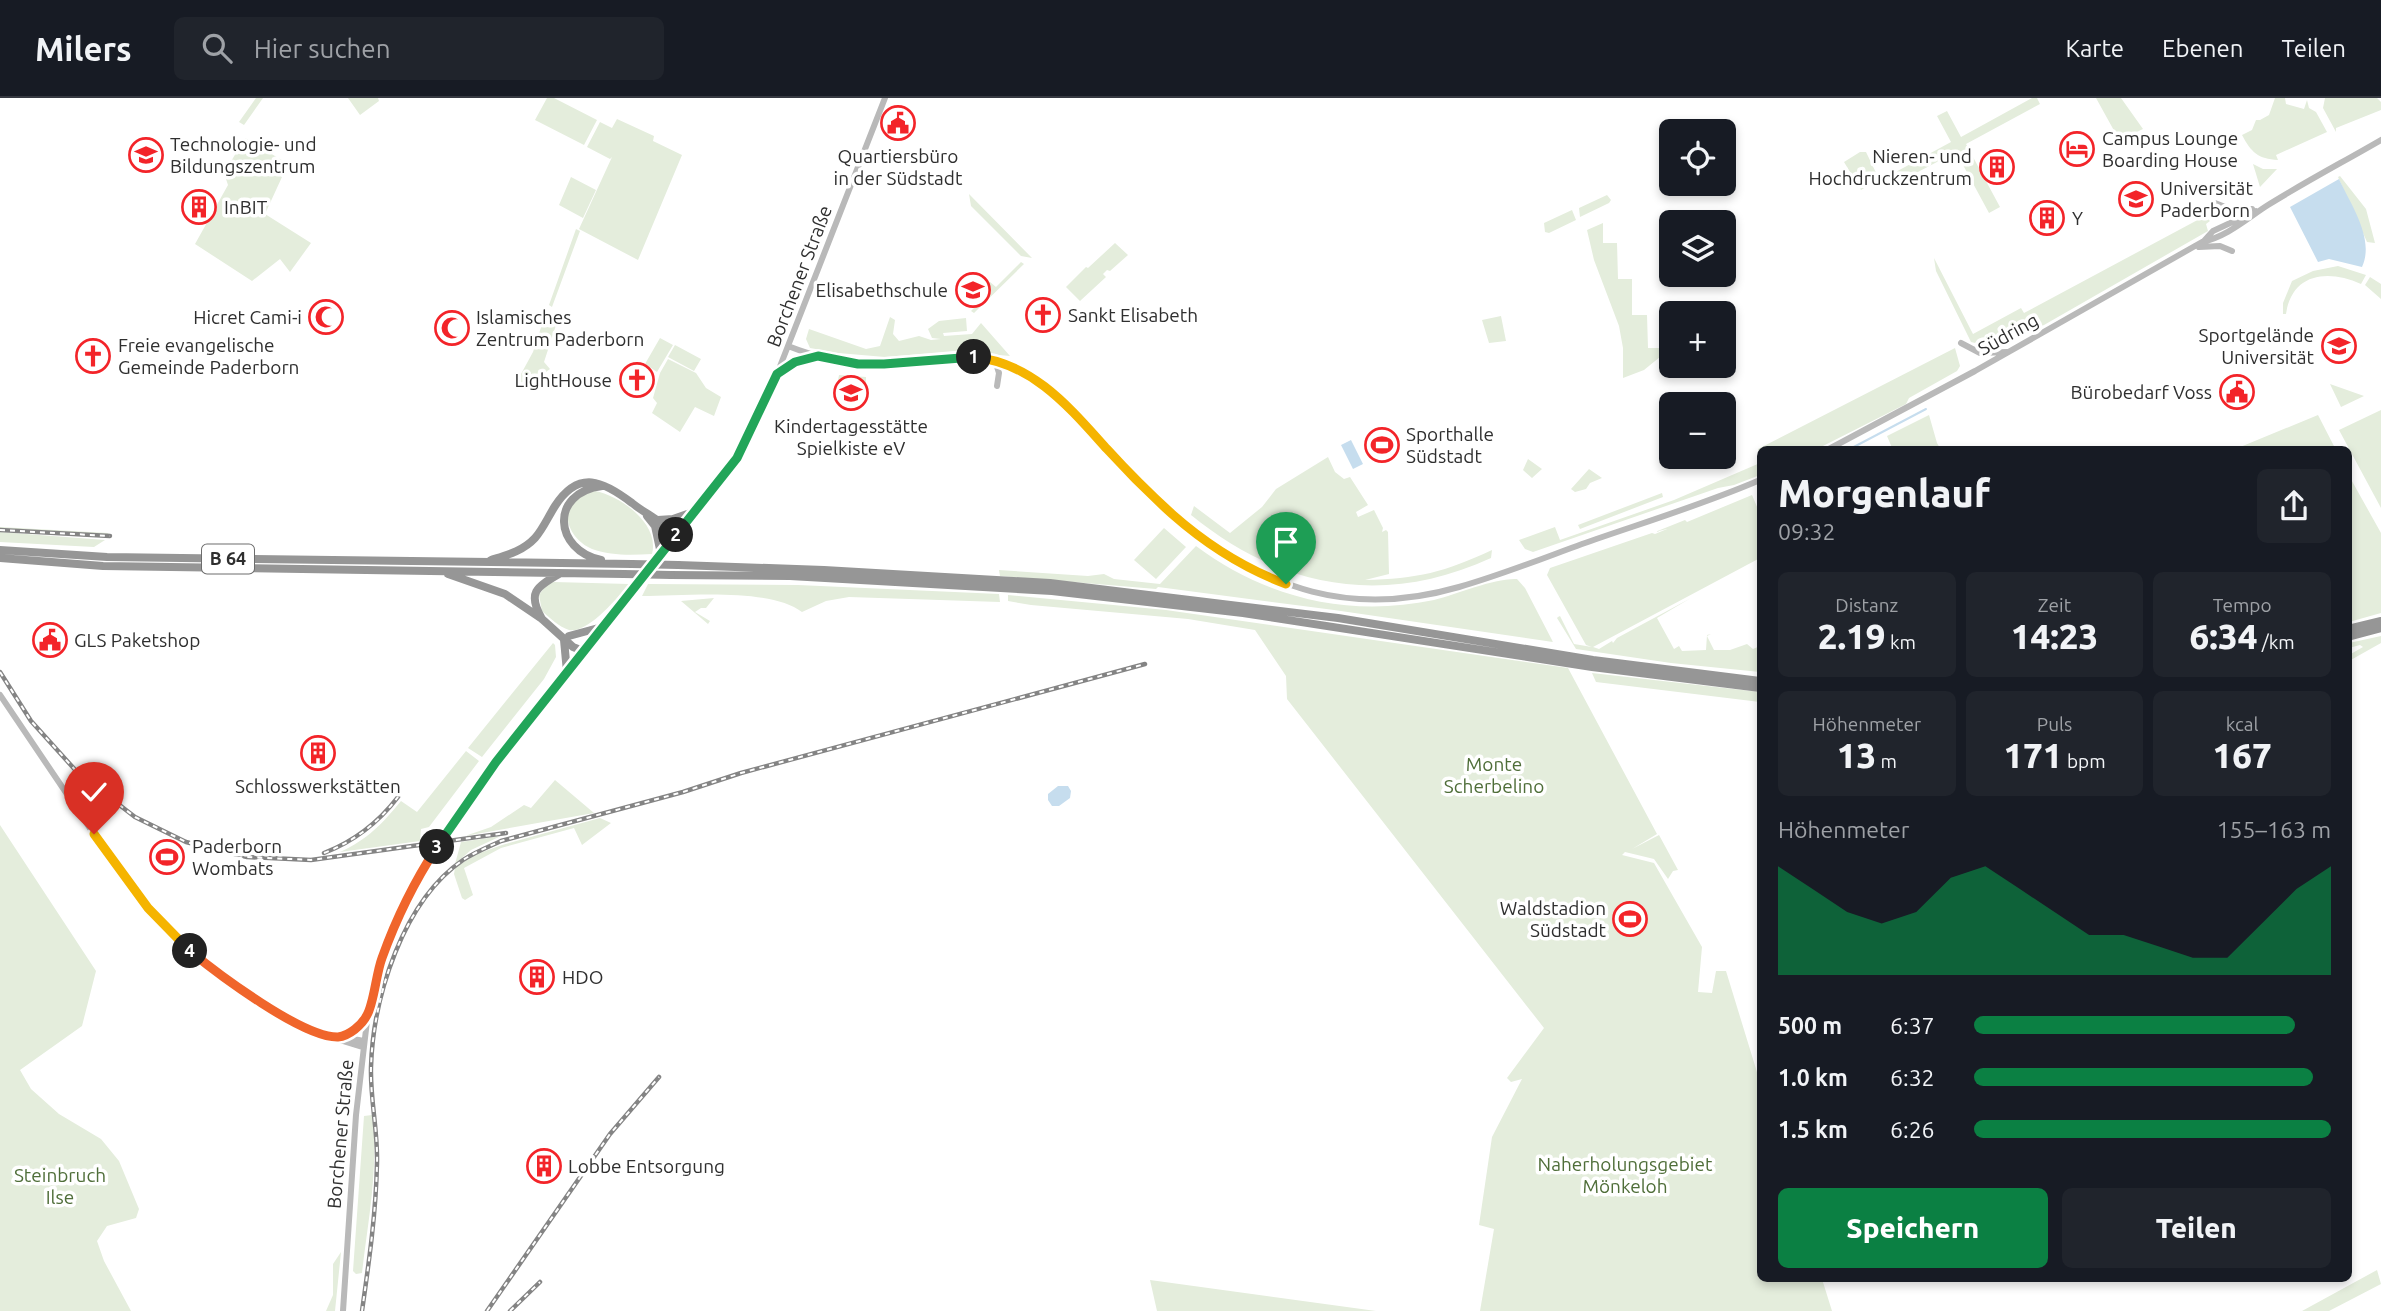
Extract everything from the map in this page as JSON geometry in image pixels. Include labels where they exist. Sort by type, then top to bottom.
[{"type":"highway","points":[[485,562],[520,550],[534,540],[556,505],[573,487],[590,481],[617,492],[675,536]]},
{"type":"highway","points":[[605,486],[586,489],[570,501],[564,516],[565,532],[575,547],[588,557],[632,564]]},
{"type":"highway","points":[[657,523],[694,512]]},
{"type":"highway","points":[[657,523],[661,554]]},
{"type":"highway","name":"B 64","points":[[0,550],[95,557],[105,561],[438,571],[790,576],[1065,593],[1243,613],[1592,667],[1757,688]]},
{"type":"highway","name":"B 64","points":[[0,558],[90,565],[105,561],[678,565],[1050,583],[1324,616],[1593,660],[1757,681]]},
{"type":"highway","points":[[438,571],[505,594],[580,645],[583,651]]},
{"type":"highway","points":[[542,619],[534,604],[535,591],[539,585],[560,573]]},
{"type":"highway","points":[[2352,628],[2381,621]]},
{"type":"highway","points":[[566,638],[602,628]]},
{"type":"highway","points":[[2352,636],[2381,628]]},
{"type":"highway","points":[[566,638],[567,672]]},
{"type":"main road","name":"Borchener Straße","points":[[343,1311],[363,1044],[381,960],[402,908],[422,870],[496,762],[737,458],[777,374],[886,98]]},
{"type":"main road","name":"Südring","points":[[1834,446],[2008,352],[2193,248],[2213,231],[2267,206],[2381,140]]},
{"type":"main road","points":[[2215,203],[2244,211],[2267,206]]},
{"type":"main road","points":[[2193,248],[2220,246],[2232,251]]},
{"type":"main road","points":[[1961,343],[1980,353],[2008,352]]},
{"type":"main road","points":[[788,346],[818,356],[858,364],[884,364],[955,356],[995,360],[1018,369],[1042,383],[1172,513],[1211,545],[1261,575],[1334,596],[1409,597],[1457,587],[1522,567],[1757,481]]},
{"type":"main road","points":[[777,374],[795,362],[818,356]]},
{"type":"main road","points":[[995,360],[998,368],[997,386]]},
{"type":"main road","points":[[0,695],[121,874],[165,927],[201,961],[240,990],[304,1027],[363,1044]]},
{"type":"main road","points":[[341,1037],[355,1028],[368,1014]]},
{"type":"main road","points":[[330,1036],[363,1044]]},
{"type":"green space","points":[[256,98],[263,98],[244,125],[239,122]]},
{"type":"green space","points":[[348,98],[378,98],[379,101],[360,115]]},
{"type":"green space","points":[[547,98],[554,98],[597,120],[584,145],[535,120]]},
{"type":"green space","points":[[2032,98],[2037,98],[2040,104],[1966,144],[2000,207],[1989,213],[1956,152],[1897,183],[1892,174],[1951,142],[1937,116],[1947,111],[1961,137]]},
{"type":"green space","points":[[2096,98],[2121,98],[2143,129],[2122,139],[2117,136]]},
{"type":"green space","points":[[2275,98],[2285,98],[2286,104],[2304,109],[2307,100],[2309,108],[2316,112],[2327,132],[2276,155],[2278,160],[2256,153],[2242,135],[2252,130],[2256,120],[2269,115]]},
{"type":"green space","points":[[2325,98],[2377,98],[2381,102],[2381,110],[2336,128],[2336,132],[2323,108]]},
{"type":"green space","points":[[617,119],[654,136],[653,141],[682,155],[638,260],[579,229],[612,157],[610,159],[587,147],[600,122],[612,128]]},
{"type":"green space","points":[[245,138],[285,162],[277,174],[282,177],[265,214],[311,243],[290,272],[280,259],[252,281],[195,244],[228,185],[224,173]]},
{"type":"green space","points":[[1860,152],[1866,152],[1879,179],[1861,190],[1844,162]]},
{"type":"green space","points":[[2253,164],[2263,169],[2277,169],[2260,187]]},
{"type":"green space","points":[[2340,176],[2366,209],[2375,243],[2367,242],[2338,177]]},
{"type":"green space","points":[[571,177],[596,190],[583,218],[559,205]]},
{"type":"green space","points":[[969,194],[1032,258],[1021,256],[971,206]]},
{"type":"green space","points":[[1607,195],[1611,200],[1609,203],[1580,217],[1579,208]]},
{"type":"green space","points":[[1572,210],[1576,220],[1549,233],[1545,232],[1544,223]]},
{"type":"green space","points":[[2205,216],[2210,221],[2206,224],[2208,231],[2044,325],[1992,347],[1971,342],[1936,271],[1934,258],[1973,334],[2021,308],[2024,313]]},
{"type":"green space","points":[[1603,223],[1603,243],[1617,243],[1618,279],[1632,279],[1632,315],[1647,315],[1648,348],[1659,348],[1659,358],[1644,370],[1623,378],[1623,348],[1619,326],[1594,260],[1587,230]]},
{"type":"green space","points":[[576,229],[580,231],[552,307],[549,305]]},
{"type":"green space","points":[[1115,243],[1128,255],[1110,271],[1107,270],[1103,274],[1106,277],[1080,301],[1066,287]]},
{"type":"green space","points":[[1021,262],[1024,264],[974,313],[971,311],[979,303],[977,301],[973,305],[970,301],[990,282],[996,287]]},
{"type":"green space","points":[[2338,266],[2366,275],[2361,284],[2336,277],[2313,278],[2296,290],[2286,314],[2283,314],[2283,303],[2292,281],[2313,271]]},
{"type":"green space","points":[[2370,277],[2381,284],[2381,299],[2365,285]]},
{"type":"green space","points":[[546,312],[558,319],[544,362],[550,369],[542,375],[515,385],[533,352]]},
{"type":"green space","points":[[1501,316],[1506,341],[1489,343],[1482,320]]},
{"type":"green space","points":[[890,317],[895,320],[893,334],[899,341],[919,336],[931,340],[941,339],[932,338],[928,329],[939,321],[966,318],[967,331],[943,333],[944,336],[972,334],[981,323],[1010,356],[954,351],[885,357],[810,348],[806,339],[809,329],[866,349],[880,346]]},
{"type":"green space","points":[[660,338],[673,345],[657,372],[645,364]]},
{"type":"green space","points":[[675,345],[701,359],[694,371],[668,357]]},
{"type":"green space","points":[[1955,348],[1960,366],[1957,371],[1909,398],[1906,404],[1823,446],[1764,446]]},
{"type":"green space","points":[[668,359],[696,373],[706,388],[721,397],[714,416],[695,407],[680,432],[652,413],[657,403],[653,398],[660,373]]},
{"type":"green space","points":[[839,375],[866,377],[866,396],[843,394],[836,390]]},
{"type":"green space","points":[[2330,384],[2364,396],[2341,407]]},
{"type":"green space","points":[[2381,410],[2381,508],[2352,454],[2352,446],[2348,446],[2339,430]]},
{"type":"green space","points":[[1929,415],[1939,446],[1891,446],[1887,436]]},
{"type":"green space","points":[[2318,415],[2334,446],[2243,446]]},
{"type":"green space","points":[[1328,457],[1335,472],[1344,479],[1350,477],[1368,505],[1356,512],[1358,517],[1374,510],[1383,528],[1382,532],[1388,532],[1389,574],[1365,580],[1430,573],[1492,550],[1491,558],[1451,573],[1412,582],[1373,585],[1335,583],[1298,574],[1261,560],[1226,540],[1191,515],[1194,506],[1230,533],[1262,507],[1276,489]]},
{"type":"green space","points":[[1528,459],[1542,469],[1532,478],[1523,470]]},
{"type":"green space","points":[[1757,464],[1757,476],[1533,552],[1525,549],[1519,540],[1555,527],[1560,540],[1674,500]]},
{"type":"green space","points":[[1589,469],[1602,478],[1590,483],[1586,489],[1575,492],[1571,489]]},
{"type":"green space","points":[[2352,481],[2381,533],[2381,613],[2352,621]]},
{"type":"green space","points":[[595,491],[616,499],[636,513],[650,532],[652,554],[607,553],[592,549],[578,540],[569,526],[569,511],[579,497]]},
{"type":"green space","points":[[1662,493],[1663,497],[1580,529],[1578,525]]},
{"type":"green space","points":[[1752,495],[1757,507],[1757,560],[1593,647],[1599,649],[1612,641],[1613,643],[1617,638],[1691,598],[1657,618],[1674,649],[1679,646],[1682,651],[1706,650],[1707,635],[1711,634],[1707,636],[1714,650],[1730,650],[1747,644],[1753,649],[1757,647],[1757,672],[1576,649],[1558,617],[1560,616],[1574,644],[1592,647],[1586,645],[1547,575],[1550,568],[1655,534],[1685,520],[1687,522]]},
{"type":"green space","points":[[0,528],[108,533],[109,535]]},
{"type":"green space","points":[[1164,528],[1186,547],[1156,579],[1134,560]]},
{"type":"green space","points":[[0,532],[105,540],[94,547],[0,542]]},
{"type":"green space","points":[[1196,546],[1223,564],[1279,591],[1339,605],[1402,605],[1434,600],[1498,581],[1517,579],[1525,588],[1553,642],[1158,587],[1156,589],[1000,576],[999,570],[1088,576],[1104,574],[1114,579],[1160,584]]},
{"type":"green space","points":[[547,584],[629,584],[593,621],[577,630],[569,630],[558,625],[542,611],[539,595]]},
{"type":"green space","points":[[648,584],[798,585],[999,594],[1000,602],[849,597],[826,601],[802,612],[787,604],[748,596],[642,596]]},
{"type":"green space","points":[[1008,595],[1166,610],[1568,668],[1657,834],[1632,849],[1659,835],[1678,870],[1673,871],[1668,879],[1654,859],[1625,852],[1622,855],[1654,863],[1702,947],[1698,992],[1712,993],[1716,971],[1726,971],[1757,1072],[1757,1282],[1823,1282],[1832,1311],[1480,1311],[1494,1229],[1479,1225],[1492,1137],[1522,1079],[1511,1082],[1507,1078],[1544,1028],[1287,699],[1286,676],[1255,630],[1188,619],[1008,601]]},
{"type":"green space","points":[[714,598],[706,608],[695,612],[710,621],[708,624],[681,601]]},
{"type":"green space","points":[[2381,636],[2381,643],[2352,659],[2352,653],[2363,647],[2352,647],[2352,642]]},
{"type":"green space","points":[[553,643],[556,657],[544,679],[482,757],[468,748]]},
{"type":"green space","points":[[1592,673],[1757,692],[1757,702],[1596,682]]},
{"type":"green space","points":[[466,751],[479,761],[429,827],[421,829],[420,841],[340,852],[374,830],[401,801],[417,812]]},
{"type":"green space","points":[[555,780],[594,813],[465,836],[491,827],[524,805],[531,808]]},
{"type":"green space","points":[[600,818],[611,823],[582,845],[574,828],[501,848],[464,868],[473,895],[465,900],[462,898],[454,874],[455,868],[474,855]]},
{"type":"green space","name":"Steinbruch Ilse","points":[[0,825],[96,971],[82,1026],[20,1070],[31,1089],[59,1114],[101,1139],[119,1161],[139,1209],[136,1218],[107,1226],[97,1241],[104,1261],[131,1311],[0,1311]]},
{"type":"green space","points":[[501,836],[471,850],[455,864],[461,842]]},
{"type":"green space","points":[[372,1115],[372,1194],[362,1273],[356,1274],[353,1271],[364,1116]]},
{"type":"green space","points":[[341,1252],[335,1311],[326,1311],[333,1295],[333,1264]]},
{"type":"green space","points":[[2377,1270],[2381,1284],[2329,1311],[2302,1311]]},
{"type":"green space","points":[[1150,1280],[1376,1311],[1157,1311]]},
{"type":"water","points":[[2339,179],[2364,234],[2366,245],[2362,267],[2329,259],[2318,262],[2290,207]]},
{"type":"water","points":[[1351,440],[1363,464],[1353,469],[1341,445]]},
{"type":"water","points":[[1058,786],[1068,786],[1071,791],[1070,798],[1059,806],[1052,806],[1048,794]]},
{"type":"waterway","points":[[1856,446],[1926,409]]},
{"type":"railway","points":[[0,530],[110,536]]},
{"type":"railway","points":[[362,1311],[376,1182],[377,1151],[371,1067],[378,1011],[395,953],[408,925],[442,878],[463,860],[501,841],[1145,664]]},
{"type":"railway","points":[[0,672],[31,721],[78,773],[135,817],[186,842],[247,857],[311,860],[506,833]]},
{"type":"railway","points":[[324,853],[365,830],[398,797]]},
{"type":"railway","points":[[487,1311],[610,1134],[659,1077]]},
{"type":"railway","points":[[510,1311],[540,1282]]},
{"type":"place","name":"Quartiersbüro in der Südstadt","points":[[898,123]]},
{"type":"place","name":"Campus Lounge Boarding House","points":[[2077,149]]},
{"type":"place","name":"Technologie- und Bildungszentrum","points":[[146,155]]},
{"type":"place","name":"Nieren- und Hochdruckzentrum","points":[[1997,167]]},
{"type":"place","name":"Universität Paderborn","points":[[2136,199]]},
{"type":"place","name":"InBIT","points":[[199,207]]},
{"type":"place","name":"Y","points":[[2047,218]]},
{"type":"place","name":"Elisabethschule","points":[[973,290]]},
{"type":"place","name":"Sankt Elisabeth","points":[[1043,315]]},
{"type":"place","name":"Hicret Cami-i","points":[[326,317]]},
{"type":"place","name":"Islamisches Zentrum Paderborn","points":[[452,328]]},
{"type":"place","name":"Sportgelände Universität","points":[[2339,346]]},
{"type":"place","name":"Freie evangelische Gemeinde Paderborn","points":[[93,356]]},
{"type":"place","name":"LightHouse","points":[[637,380]]},
{"type":"place","name":"Bürobedarf Voss","points":[[2237,392]]},
{"type":"place","name":"Kindertagesstätte Spielkiste eV","points":[[851,393]]},
{"type":"place","name":"Sporthalle Südstadt","points":[[1382,445]]},
{"type":"place","name":"GLS Paketshop","points":[[50,640]]},
{"type":"place","name":"Schlosswerkstätten","points":[[318,753]]},
{"type":"place","name":"Paderborn Wombats","points":[[167,857]]},
{"type":"place","name":"Waldstadion Südstadt","points":[[1630,919]]},
{"type":"place","name":"HDO","points":[[537,977]]},
{"type":"place","name":"Lobbe Entsorgung","points":[[544,1166]]},
{"type":"route","points":[[94,834],[148,908],[183,945],[219,975],[304,1027],[341,1037],[352,1031],[368,1014],[381,960],[402,908],[422,870],[452,825],[496,762],[737,458],[777,374],[795,362],[818,356],[858,364],[884,364],[955,356],[974,357],[990,359],[1031,375],[1089,428],[1172,513],[1211,545],[1261,575],[1286,584]]},
{"type":"park label","name":"Monte Scherbelino","points":[[1494,775]]},
{"type":"park label","name":"Naherholungsgebiet Mönkeloh","points":[[1625,1175]]}]
